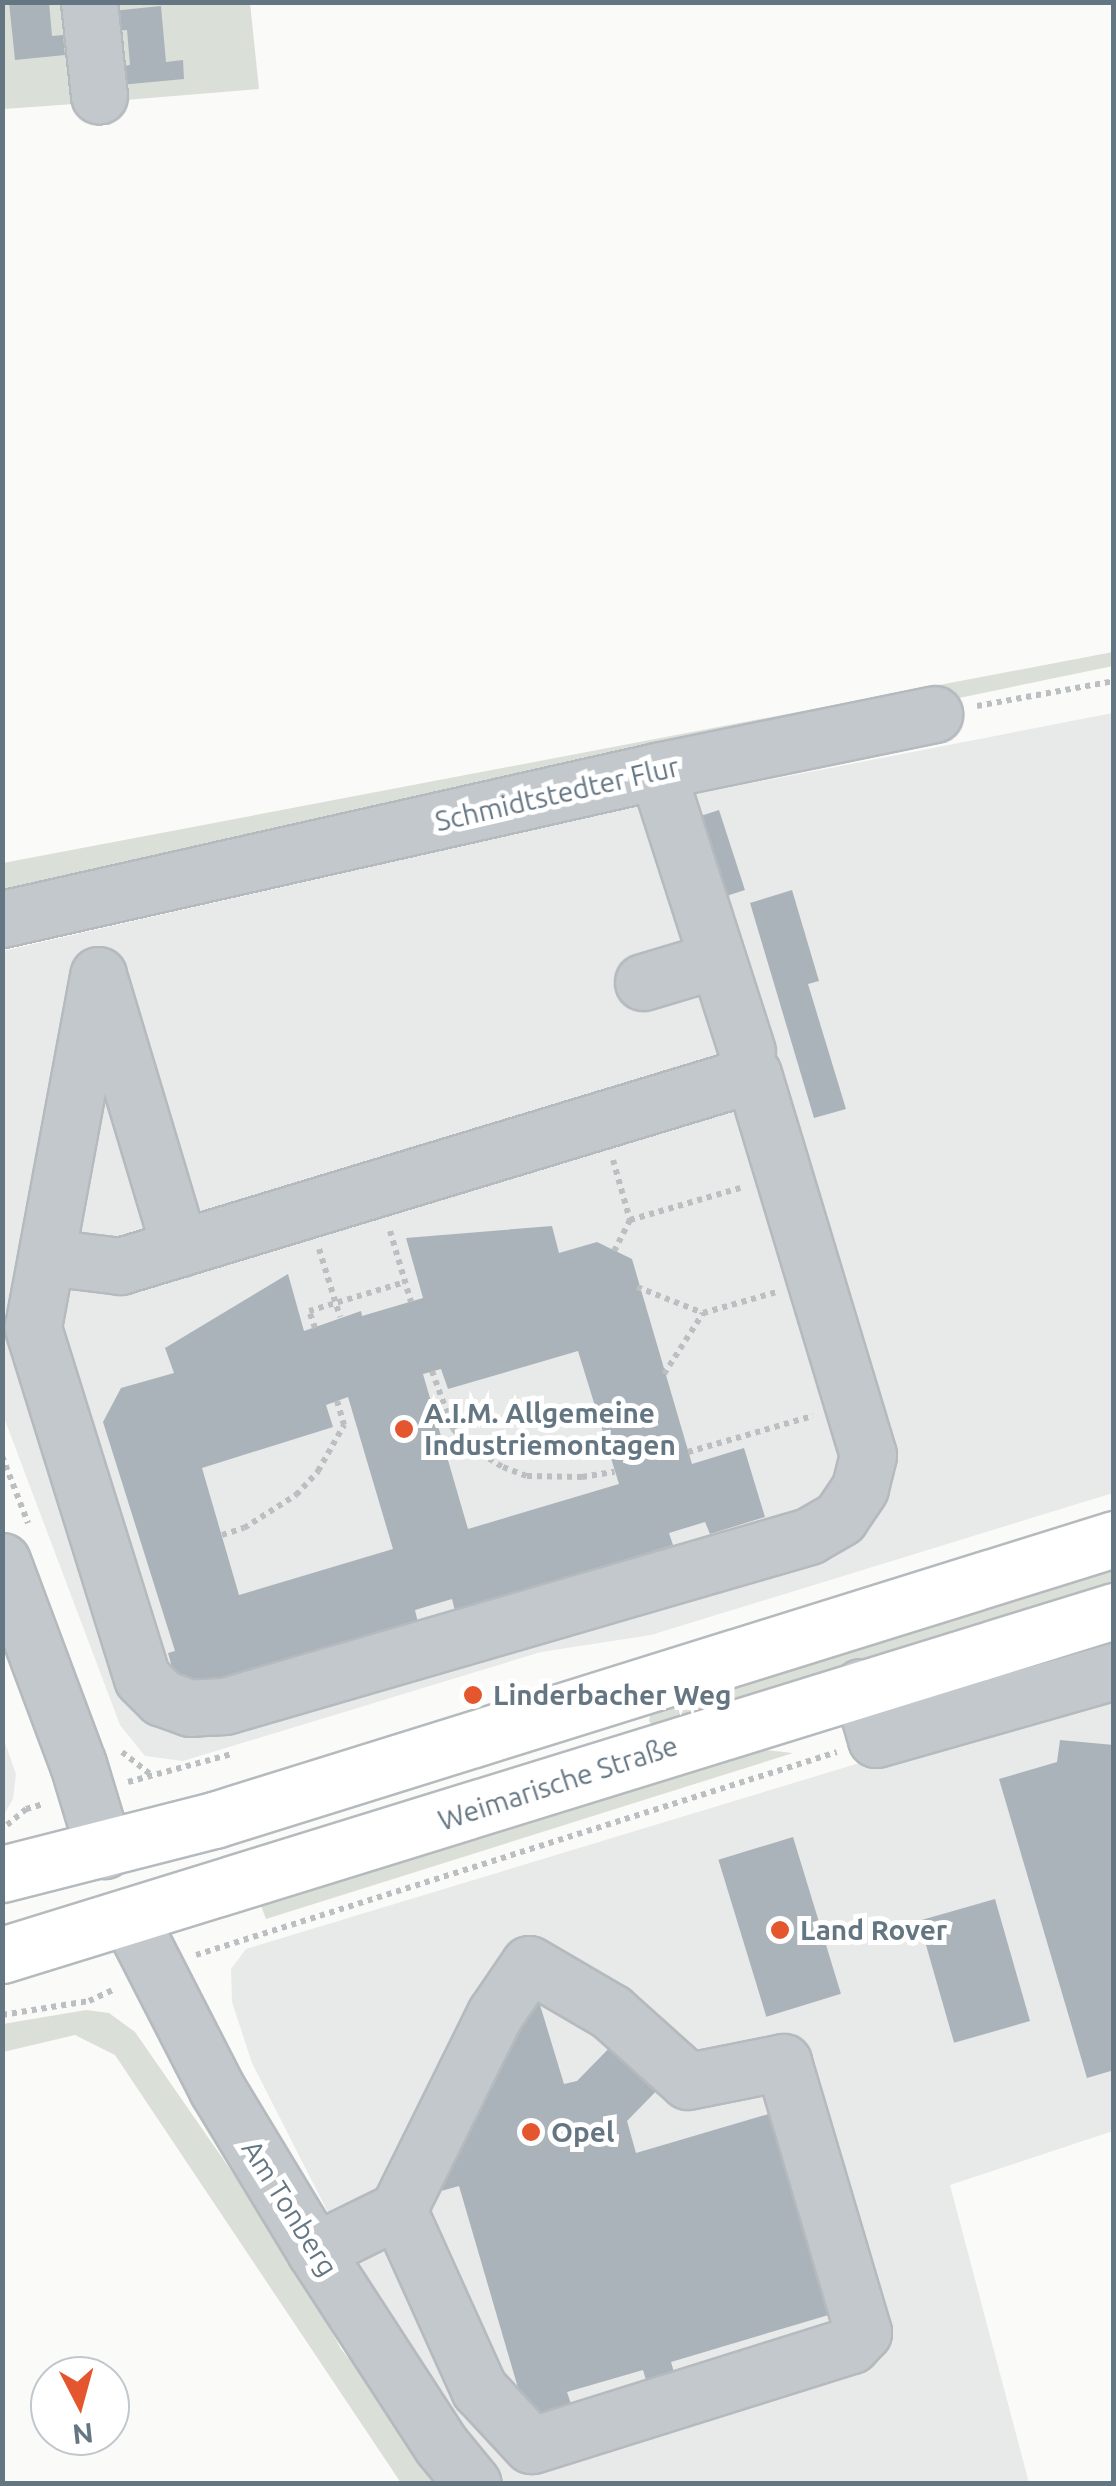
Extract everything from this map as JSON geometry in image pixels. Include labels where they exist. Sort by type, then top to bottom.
[{"type":"main road","points":[[2,1874],[214,1820],[1114,1539]]},
{"type":"main road","name":"Weimarische Straße","points":[[2,1955],[130,1919],[1114,1611]]},
{"type":"main road","points":[[104,1850],[130,1919]]},
{"type":"street","points":[[89,2],[99,95]]},
{"type":"street","name":"Schmidtstedter Flur","points":[[2,920],[657,771],[934,714]]},
{"type":"street","points":[[98,974],[32,1327],[142,1678],[162,1698],[190,1708],[225,1706],[808,1536],[840,1518],[860,1488],[868,1455],[750,1062],[657,771]]},
{"type":"street","points":[[77,903],[180,1248]]},
{"type":"street","points":[[643,982],[717,960]]},
{"type":"street","points":[[47,1257],[120,1266],[602,1120],[750,1062]]},
{"type":"street","points":[[2,1560],[78,1764],[104,1850]]},
{"type":"street","points":[[861,1688],[876,1739],[1114,1671]]},
{"type":"street","name":"Am Tonberg","points":[[130,1919],[218,2089],[315,2251],[472,2484]]},
{"type":"street","points":[[315,2251],[398,2210],[495,2014],[529,1964],[611,2012],[688,2081],[783,2062],[863,2332],[852,2345],[531,2445],[479,2390],[398,2210]]},
{"type":"street","points":[[420,2412],[479,2390]]},
{"type":"path","points":[[934,714],[1114,681]]},
{"type":"path","points":[[602,1120],[630,1220],[614,1250]]},
{"type":"path","points":[[630,1220],[784,1175]]},
{"type":"path","points":[[377,1188],[411,1302]]},
{"type":"path","points":[[307,1210],[340,1317]]},
{"type":"path","points":[[637,1287],[702,1313],[816,1280]]},
{"type":"path","points":[[314,1328],[309,1310],[405,1282]]},
{"type":"path","points":[[664,1374],[702,1313]]},
{"type":"path","points":[[432,1371],[453,1429],[472,1448],[503,1468],[527,1476],[582,1477],[615,1472]]},
{"type":"path","points":[[222,1535],[244,1528],[296,1495],[318,1471],[344,1425],[337,1401]]},
{"type":"path","points":[[688,1452],[853,1404]]},
{"type":"path","points":[[2,2015],[89,2000],[250,1934],[876,1739]]},
{"type":"shaded area","points":[[3,3],[78,3],[89,103],[3,109]]},
{"type":"shaded area","points":[[103,3],[250,3],[259,89],[113,101]]},
{"type":"shaded area","points":[[1113,652],[1113,666],[3,896],[3,863]]},
{"type":"shaded area","points":[[1113,713],[1113,1493],[651,1635],[541,1652],[183,1761],[145,1756],[120,1725],[3,1415],[3,951],[645,804]]},
{"type":"shaded area","points":[[1113,1566],[1113,1589],[657,1730],[649,1721],[651,1711]]},
{"type":"shaded area","points":[[1113,1695],[1113,2131],[950,2185],[1029,2483],[501,2483],[439,2399],[342,2240],[252,2063],[232,2002],[231,1969],[246,1949],[856,1764]]},
{"type":"shaded area","points":[[2,1734],[16,1774],[13,1799],[3,1816]]},
{"type":"shaded area","points":[[737,1747],[793,1753],[266,1919],[260,1903]]},
{"type":"shaded area","points":[[86,2010],[109,2013],[135,2032],[293,2260],[341,2349],[451,2483],[401,2483],[115,2055],[75,2035],[3,2052],[3,2024]]},
{"type":"building","points":[[9,2],[49,2],[52,36],[63,35],[65,55],[15,60]]},
{"type":"building","points":[[161,6],[166,62],[183,60],[184,79],[120,85],[118,67],[130,65],[127,30],[114,31],[112,11]]},
{"type":"building","points":[[719,810],[745,890],[716,899],[690,819]]},
{"type":"building","points":[[792,890],[819,981],[808,984],[846,1109],[814,1118],[750,903]]},
{"type":"building","points":[[552,1226],[559,1253],[597,1242],[632,1259],[692,1464],[744,1448],[765,1517],[710,1534],[705,1522],[669,1533],[673,1545],[455,1611],[452,1599],[415,1610],[418,1623],[213,1691],[173,1671],[168,1653],[175,1651],[103,1422],[121,1388],[174,1373],[165,1348],[288,1274],[304,1331],[361,1311],[362,1316],[423,1298],[406,1238]],"holes":[[[578,1351],[619,1484],[468,1529],[423,1374],[441,1369],[448,1389]],[[348,1397],[393,1549],[239,1595],[202,1468],[333,1427],[326,1405]]]},
{"type":"building","points":[[484,1686],[487,1695],[462,1703],[459,1694]]},
{"type":"building","points":[[1060,1740],[1114,1745],[1114,2070],[1087,2078],[999,1779],[1057,1762]]},
{"type":"building","points":[[793,1837],[841,1994],[766,2017],[718,1860]]},
{"type":"building","points":[[995,1899],[1030,2021],[954,2043],[919,1921]]},
{"type":"building","points":[[537,1995],[564,2084],[577,2081],[622,2035],[668,2079],[627,2121],[636,2153],[772,2113],[832,2314],[671,2362],[678,2385],[650,2394],[643,2370],[567,2392],[575,2416],[530,2429],[459,2186],[423,2196]]},
{"type":"place","name":"A.I.M. Allgemeine Industriemontagen","points":[[404,1429]]},
{"type":"place","name":"Linderbacher Weg","points":[[473,1695]]},
{"type":"place","name":"Land Rover","points":[[780,1930]]},
{"type":"place","name":"Opel","points":[[531,2132]]}]
